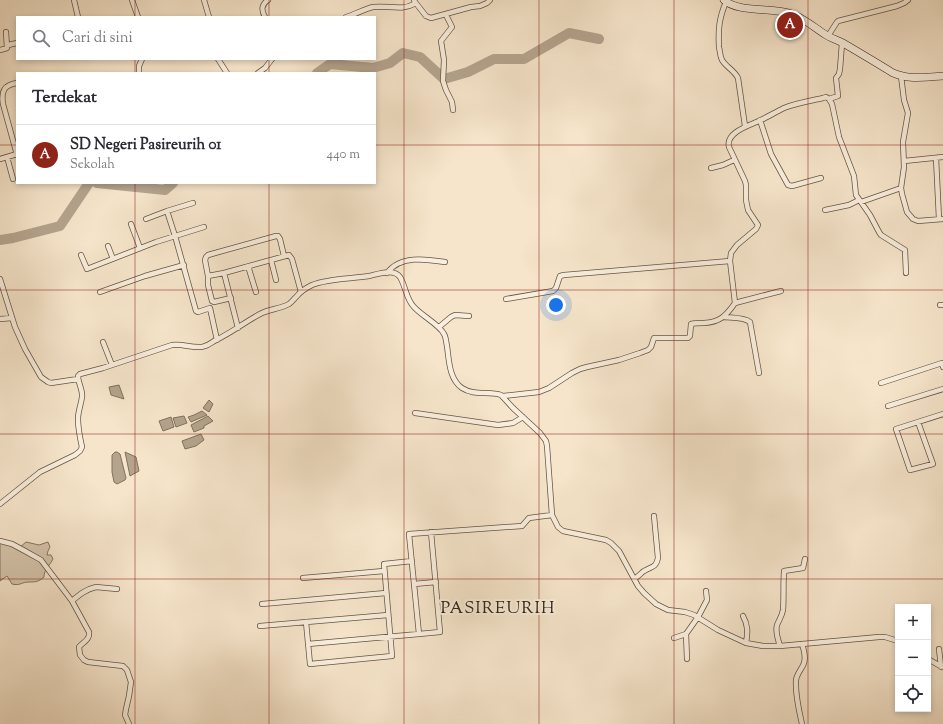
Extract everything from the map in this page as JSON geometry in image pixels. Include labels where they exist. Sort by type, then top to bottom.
[{"type":"main road","points":[[725,1],[733,6],[779,11],[794,15],[828,36],[893,73],[901,76],[912,78],[943,76]]},
{"type":"street","points":[[74,0],[78,16]]},
{"type":"street","points":[[132,0],[138,16]]},
{"type":"street","points":[[204,0],[209,16]]},
{"type":"street","points":[[265,16],[262,6],[268,0]]},
{"type":"street","points":[[348,16],[374,7],[407,7],[414,4],[414,1],[428,18],[434,18],[484,4],[490,0]]},
{"type":"street","points":[[828,36],[838,21],[897,6],[908,0]]},
{"type":"street","points":[[725,1],[719,20],[718,35],[720,55],[723,61],[734,71],[738,78],[745,126]]},
{"type":"street","points":[[446,15],[452,27],[441,41],[444,60],[443,79],[446,90],[452,102],[453,110]]},
{"type":"street","points":[[6,32],[8,45]]},
{"type":"street","points":[[0,50],[7,48],[8,45],[16,43]]},
{"type":"street","points":[[735,303],[730,261],[731,253],[737,245],[756,229],[758,224],[748,210],[746,185],[734,160],[728,140],[745,126],[789,106],[826,97],[829,99],[838,96],[836,78],[840,70],[842,43]]},
{"type":"street","points":[[139,72],[139,66],[142,60]]},
{"type":"street","points":[[219,60],[226,72]]},
{"type":"street","points":[[259,72],[271,60]]},
{"type":"street","points":[[901,76],[904,100],[908,113],[904,142],[904,161],[901,188],[909,216],[918,221],[941,219],[936,158]]},
{"type":"street","points":[[16,82],[6,86],[2,93],[2,104],[16,151]]},
{"type":"street","points":[[829,99],[835,113],[839,137],[854,176],[856,195],[870,215],[878,232],[905,250],[906,273]]},
{"type":"street","points":[[760,120],[771,154],[788,185],[792,186],[821,178]]},
{"type":"street","points":[[0,159],[16,154]]},
{"type":"street","points":[[7,157],[13,179]]},
{"type":"street","points":[[904,161],[943,157]]},
{"type":"street","points":[[711,168],[734,160]]},
{"type":"street","points":[[825,210],[849,205],[901,188]]},
{"type":"street","points":[[146,219],[193,203]]},
{"type":"street","points":[[167,211],[184,265],[196,311],[198,312],[210,308],[217,340]]},
{"type":"street","points":[[131,224],[140,248]]},
{"type":"street","points":[[81,255],[87,269],[156,242],[204,227]]},
{"type":"street","points":[[231,298],[214,302],[212,301],[208,285],[205,260],[208,255],[278,236],[282,244],[284,256]]},
{"type":"street","points":[[108,246],[113,259]]},
{"type":"street","points":[[208,276],[289,255],[301,292]]},
{"type":"street","points":[[270,260],[276,280]]},
{"type":"street","points":[[387,273],[394,265],[404,261],[428,260],[445,262]]},
{"type":"street","points":[[506,299],[553,291],[556,288],[560,276],[564,275],[730,261]]},
{"type":"street","points":[[100,292],[145,276],[184,265]]},
{"type":"street","points":[[248,266],[256,292]]},
{"type":"street","points":[[0,504],[40,472],[75,455],[80,451],[82,447],[78,419],[82,397],[78,376],[80,374],[172,344],[199,348],[206,346],[267,310],[287,305],[304,289],[326,281],[394,272],[399,275],[411,303],[444,332],[446,337],[450,371],[460,386],[473,392],[498,394],[503,396],[539,392],[549,388],[580,369],[619,360],[648,350],[651,347],[654,338],[688,338],[690,336],[691,324],[711,322],[724,317],[735,303],[780,291]]},
{"type":"street","points":[[224,273],[238,328]]},
{"type":"street","points":[[0,279],[18,334],[25,349],[44,380],[55,383],[78,379]]},
{"type":"street","points":[[438,327],[455,315],[469,316]]},
{"type":"street","points":[[724,317],[745,319],[750,322],[759,373]]},
{"type":"street","points":[[0,319],[12,318]]},
{"type":"street","points":[[103,342],[112,364]]},
{"type":"street","points":[[881,383],[942,364],[943,367]]},
{"type":"street","points":[[888,406],[943,389]]},
{"type":"street","points":[[503,396],[510,405],[543,437],[547,446],[552,515],[558,527],[563,531],[606,540],[610,543],[619,551],[634,579],[644,593],[656,604],[668,610],[690,613],[718,630],[746,643],[763,646],[780,646],[879,637],[895,640]]},
{"type":"street","points":[[415,413],[498,425],[512,423],[523,417]]},
{"type":"street","points":[[918,422],[933,464],[910,470],[896,429],[943,414]]},
{"type":"street","points":[[419,634],[409,534],[522,526],[529,518],[552,515]]},
{"type":"street","points":[[634,579],[644,571],[654,566],[657,562],[658,558],[654,516]]},
{"type":"street","points":[[308,644],[440,632],[431,532]]},
{"type":"street","points":[[0,541],[12,544],[41,560],[72,601],[86,625],[89,635],[88,639],[79,647],[81,657],[88,662],[123,666],[127,670],[131,682],[125,716],[129,724]]},
{"type":"street","points":[[780,646],[776,629],[783,609],[784,571],[804,568],[805,559]]},
{"type":"street","points":[[306,622],[310,664],[392,656],[384,564],[412,561]]},
{"type":"street","points":[[303,578],[384,571]]},
{"type":"street","points":[[414,584],[436,582]]},
{"type":"street","points":[[72,601],[82,592],[96,587],[117,589]]},
{"type":"street","points":[[674,638],[686,634],[698,617],[706,600],[706,591]]},
{"type":"street","points":[[262,604],[386,593]]},
{"type":"street","points":[[260,626],[388,615]]},
{"type":"street","points":[[743,616],[748,628],[746,643]]},
{"type":"street","points":[[686,634],[687,659]]},
{"type":"street","points":[[802,644],[805,662],[797,676],[796,688],[802,724]]},
{"type":"street","points":[[939,650],[942,667]]},
{"type":"street","points":[[931,661],[942,667]]},
{"type":"shaded area","points":[[119,385],[124,399],[111,395],[109,387]]},
{"type":"shaded area","points":[[209,400],[213,404],[209,412],[203,408]]},
{"type":"shaded area","points":[[202,411],[207,415],[191,422],[188,417]]},
{"type":"shaded area","points":[[184,416],[187,423],[176,427],[173,418]]},
{"type":"shaded area","points":[[208,416],[213,421],[204,426],[204,428],[194,432],[191,425]]},
{"type":"shaded area","points":[[171,417],[174,427],[163,431],[159,421]]},
{"type":"shaded area","points":[[201,434],[204,440],[196,446],[185,449],[182,441]]},
{"type":"shaded area","points":[[115,452],[120,454],[126,478],[117,484],[114,482],[112,472],[112,455]]},
{"type":"shaded area","points":[[125,452],[136,457],[139,471],[130,476]]},
{"type":"shaded area","points":[[0,541],[9,541],[14,547],[19,548],[26,542],[39,545],[48,542],[50,547],[47,555],[51,555],[53,559],[46,569],[44,577],[37,581],[17,585],[12,584],[7,576],[0,581]]},
{"type":"waterway","points":[[318,72],[330,64],[373,68],[390,63],[403,53],[420,57],[444,79],[468,72],[494,59],[524,59],[569,33],[599,39]]},
{"type":"waterway","points":[[0,240],[60,226],[88,184]]},
{"type":"waterway","points":[[107,184],[165,190],[172,184]]},
{"type":"place","name":"SD Negeri Pasireurih 01","points":[[790,25]]},
{"type":"district","name":"PASIREURIH","points":[[498,607]]}]
